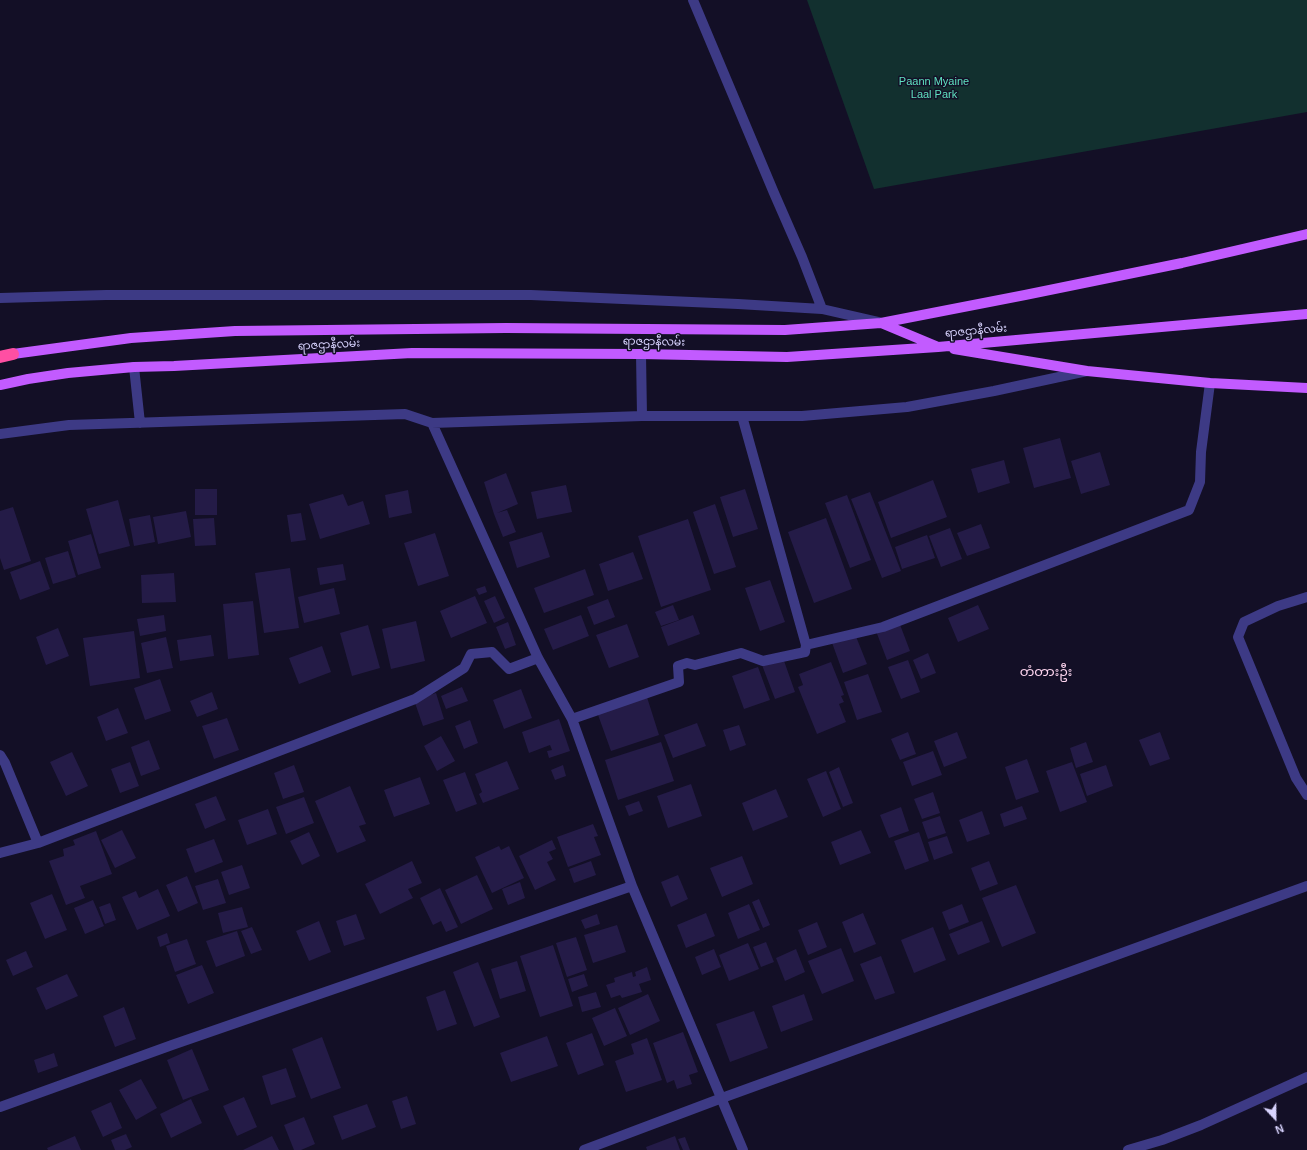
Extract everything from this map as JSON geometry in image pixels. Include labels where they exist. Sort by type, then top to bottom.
[{"type":"highway","points":[[0,356],[12,354]]},
{"type":"main road","name":"ရာဇဌာနီလမ်း","points":[[12,354],[130,338],[235,331],[506,328],[785,330],[881,323],[1175,264],[1307,234]]},
{"type":"main road","name":"ရာဇဌာနီလမ်း","points":[[0,385],[68,373],[134,367],[412,353],[641,354],[787,357],[938,347],[1307,314]]},
{"type":"main road","points":[[881,323],[938,347],[1087,371],[1210,383],[1307,388]]},
{"type":"street","points":[[693,0],[802,257],[822,309]]},
{"type":"street","points":[[0,298],[106,295],[531,295],[822,309],[881,323]]},
{"type":"street","points":[[641,354],[642,416]]},
{"type":"street","points":[[134,367],[140,423]]},
{"type":"street","points":[[0,434],[69,425],[406,414],[432,423],[642,416],[802,416],[907,407],[994,391],[1087,371]]},
{"type":"street","points":[[806,645],[882,627],[1189,510],[1200,482],[1200,452],[1210,383]]},
{"type":"street","points":[[572,719],[679,682],[678,666],[687,663],[695,665],[741,653],[763,661],[805,652],[806,645],[742,416]]},
{"type":"street","points":[[432,423],[538,658],[572,719],[632,886],[743,1150]]},
{"type":"street","points":[[1307,597],[1278,606],[1244,622],[1238,637],[1296,778],[1307,795]]},
{"type":"street","points":[[0,853],[38,843],[416,699],[464,668],[471,654],[492,652],[509,669],[538,658]]},
{"type":"street","points":[[0,755],[5,763],[38,843]]},
{"type":"street","points":[[0,1107],[187,1040],[632,886]]},
{"type":"street","points":[[584,1150],[722,1098],[1307,886]]},
{"type":"street","points":[[1128,1150],[1162,1140],[1201,1125],[1307,1077]]},
{"type":"green space","name":"Paann Myaine Laal Park","points":[[807,0],[1307,0],[1307,112],[874,189]]},
{"type":"building","points":[[1060,438],[1071,478],[1034,488],[1023,448]]},
{"type":"building","points":[[1100,452],[1110,485],[1081,494],[1071,461]]},
{"type":"building","points":[[1004,460],[1010,483],[978,493],[971,469]]},
{"type":"building","points":[[506,473],[518,504],[497,513],[507,510],[516,532],[503,537],[484,482]]},
{"type":"building","points":[[933,480],[947,517],[891,538],[878,502]]},
{"type":"building","points":[[566,485],[572,512],[537,519],[531,492]]},
{"type":"building","points":[[195,489],[217,489],[217,515],[195,515]]},
{"type":"building","points":[[745,489],[758,529],[733,537],[720,497]]},
{"type":"building","points":[[408,490],[412,513],[389,518],[385,495]]},
{"type":"building","points":[[870,492],[901,571],[882,578],[851,499]]},
{"type":"building","points":[[343,494],[348,506],[363,501],[370,524],[320,539],[309,504]]},
{"type":"building","points":[[847,495],[871,560],[850,568],[825,503]]},
{"type":"building","points":[[118,500],[130,546],[99,554],[86,509]]},
{"type":"building","points":[[715,504],[736,567],[714,574],[693,512]]},
{"type":"building","points":[[13,507],[31,561],[4,570],[0,558],[0,511]]},
{"type":"building","points":[[186,511],[191,537],[158,544],[153,517]]},
{"type":"building","points":[[301,513],[306,540],[291,542],[287,515]]},
{"type":"building","points":[[150,515],[155,542],[134,546],[129,519]]},
{"type":"building","points":[[214,518],[216,545],[195,546],[193,519]]},
{"type":"building","points":[[826,518],[852,589],[814,603],[788,532]]},
{"type":"building","points":[[688,519],[711,590],[661,607],[638,536]]},
{"type":"building","points":[[981,524],[990,548],[967,556],[957,533]]},
{"type":"building","points":[[950,528],[962,559],[941,567],[929,536]]},
{"type":"building","points":[[542,532],[550,557],[517,568],[509,542]]},
{"type":"building","points":[[435,533],[449,576],[418,586],[404,543]]},
{"type":"building","points":[[91,534],[101,568],[78,575],[68,541]]},
{"type":"building","points":[[927,535],[935,558],[902,569],[895,547]]},
{"type":"building","points":[[68,551],[76,577],[53,584],[45,558]]},
{"type":"building","points":[[633,552],[643,579],[608,591],[599,564]]},
{"type":"building","points":[[40,561],[50,589],[20,600],[10,572]]},
{"type":"building","points":[[343,564],[346,580],[320,585],[317,568]]},
{"type":"building","points":[[290,568],[299,628],[264,633],[255,573]]},
{"type":"building","points":[[585,569],[594,595],[544,613],[534,588]]},
{"type":"building","points":[[174,573],[176,602],[142,603],[141,575]]},
{"type":"building","points":[[770,580],[785,622],[760,631],[745,588]]},
{"type":"building","points":[[485,586],[487,592],[479,595],[476,589]]},
{"type":"building","points":[[334,588],[340,614],[304,623],[298,597]]},
{"type":"building","points":[[475,596],[487,623],[451,638],[440,611]]},
{"type":"building","points":[[495,596],[505,618],[494,623],[484,601]]},
{"type":"building","points":[[608,599],[615,617],[594,625],[587,607]]},
{"type":"building","points":[[253,601],[259,655],[228,659],[223,604]]},
{"type":"building","points":[[673,605],[679,620],[661,626],[655,612]]},
{"type":"building","points":[[978,605],[989,629],[958,642],[948,618]]},
{"type":"building","points":[[164,615],[166,631],[140,636],[137,619]]},
{"type":"building","points":[[581,615],[589,636],[553,650],[544,629]]},
{"type":"building","points":[[693,615],[700,634],[668,646],[661,627]]},
{"type":"building","points":[[416,621],[425,661],[391,669],[382,629]]},
{"type":"building","points":[[508,622],[516,645],[505,649],[496,627]]},
{"type":"building","points":[[899,622],[910,651],[887,660],[876,631]]},
{"type":"building","points":[[627,624],[639,657],[609,668],[596,635]]},
{"type":"building","points":[[368,625],[380,668],[352,676],[340,633]]},
{"type":"building","points":[[58,628],[69,656],[46,665],[36,637]]},
{"type":"building","points":[[134,631],[140,678],[90,686],[83,638]]},
{"type":"building","points":[[855,634],[867,664],[843,673],[831,640]]},
{"type":"building","points":[[211,635],[214,656],[180,661],[177,640]]},
{"type":"building","points":[[166,637],[173,668],[147,673],[141,643]]},
{"type":"building","points":[[322,646],[331,672],[299,684],[289,658]]},
{"type":"building","points":[[928,653],[936,673],[921,679],[913,660]]},
{"type":"building","points":[[783,658],[795,692],[775,699],[762,665]]},
{"type":"building","points":[[908,660],[920,692],[901,699],[888,667]]},
{"type":"building","points":[[831,662],[844,695],[841,696],[844,702],[839,704],[846,722],[817,734],[798,687],[803,685],[799,674]]},
{"type":"building","points":[[758,667],[770,700],[744,709],[732,676]]},
{"type":"building","points":[[868,674],[882,712],[857,720],[844,682]]},
{"type":"building","points":[[160,679],[171,711],[145,720],[134,688]]},
{"type":"building","points":[[462,687],[468,701],[446,709],[441,696]]},
{"type":"building","points":[[521,689],[532,718],[504,729],[493,700]]},
{"type":"building","points":[[212,692],[218,709],[197,717],[190,701]]},
{"type":"building","points":[[436,693],[444,719],[423,726],[414,700]]},
{"type":"building","points":[[646,694],[659,735],[611,751],[597,712]]},
{"type":"building","points":[[118,708],[128,733],[106,741],[97,717]]},
{"type":"building","points":[[227,718],[239,750],[214,759],[202,726]]},
{"type":"building","points":[[559,719],[570,751],[549,758],[547,751],[552,750],[550,745],[529,753],[522,732]]},
{"type":"building","points":[[470,720],[478,743],[464,749],[455,726]]},
{"type":"building","points":[[697,723],[706,746],[673,758],[664,735]]},
{"type":"building","points":[[739,725],[746,745],[730,751],[723,730]]},
{"type":"building","points":[[908,732],[916,754],[900,760],[891,739]]},
{"type":"building","points":[[957,732],[967,758],[944,767],[934,741]]},
{"type":"building","points":[[1160,732],[1170,759],[1150,766],[1139,740]]},
{"type":"building","points":[[441,736],[455,761],[437,771],[424,746]]},
{"type":"building","points":[[149,740],[160,769],[141,776],[131,747]]},
{"type":"building","points":[[661,742],[674,781],[618,800],[605,760]]},
{"type":"building","points":[[1086,742],[1093,762],[1076,768],[1070,748]]},
{"type":"building","points":[[933,751],[942,775],[912,786],[903,762]]},
{"type":"building","points":[[72,752],[88,786],[66,796],[50,762]]},
{"type":"building","points":[[1027,759],[1039,792],[1016,800],[1005,767]]},
{"type":"building","points":[[507,761],[519,789],[483,803],[479,794],[482,792],[475,774]]},
{"type":"building","points":[[130,762],[139,786],[120,793],[111,769]]},
{"type":"building","points":[[1072,762],[1087,802],[1060,812],[1046,771]]},
{"type":"building","points":[[294,765],[304,792],[283,799],[274,773]]},
{"type":"building","points":[[563,765],[566,776],[555,780],[551,770]]},
{"type":"building","points":[[1106,765],[1113,786],[1087,796],[1080,774]]},
{"type":"building","points":[[839,767],[853,803],[843,807],[829,772]]},
{"type":"building","points":[[826,771],[841,809],[823,817],[807,779]]},
{"type":"building","points":[[465,772],[477,804],[456,812],[443,780]]},
{"type":"building","points":[[420,777],[430,804],[394,817],[384,790]]},
{"type":"building","points":[[691,784],[702,816],[668,828],[657,796]]},
{"type":"building","points":[[350,786],[366,824],[359,826],[366,841],[337,853],[315,801]]},
{"type":"building","points":[[776,789],[788,817],[753,831],[742,803]]},
{"type":"building","points":[[933,792],[940,813],[922,819],[914,799]]},
{"type":"building","points":[[216,796],[226,820],[205,829],[195,804]]},
{"type":"building","points":[[304,797],[314,823],[286,834],[276,807]]},
{"type":"building","points":[[639,801],[643,811],[629,816],[625,806]]},
{"type":"building","points":[[1022,806],[1027,819],[1004,827],[1000,814]]},
{"type":"building","points":[[901,807],[909,831],[889,838],[880,815]]},
{"type":"building","points":[[268,809],[277,834],[247,845],[238,820]]},
{"type":"building","points":[[982,811],[990,834],[967,842],[959,820]]},
{"type":"building","points":[[940,816],[946,833],[928,839],[922,822]]},
{"type":"building","points":[[593,824],[598,836],[594,837],[601,855],[568,867],[557,837]]},
{"type":"building","points":[[122,830],[136,858],[115,868],[101,840]]},
{"type":"building","points":[[861,830],[871,853],[840,865],[831,842]]},
{"type":"building","points":[[96,831],[112,874],[80,886],[85,898],[66,905],[49,861],[64,856],[63,849],[75,845],[73,840]]},
{"type":"building","points":[[309,832],[320,856],[302,865],[290,841]]},
{"type":"building","points":[[919,832],[929,861],[905,870],[894,841]]},
{"type":"building","points":[[947,836],[953,853],[934,860],[928,842]]},
{"type":"building","points":[[214,839],[223,862],[195,873],[186,849]]},
{"type":"building","points":[[552,840],[556,849],[549,852],[553,859],[547,862],[556,880],[535,890],[519,856]]},
{"type":"building","points":[[499,846],[501,850],[509,846],[524,878],[492,893],[475,857]]},
{"type":"building","points":[[742,856],[753,884],[722,897],[710,868]]},
{"type":"building","points":[[412,861],[422,883],[408,889],[413,898],[380,914],[365,884]]},
{"type":"building","points":[[591,861],[596,875],[574,883],[569,869]]},
{"type":"building","points":[[989,861],[998,884],[980,891],[971,868]]},
{"type":"building","points":[[242,865],[250,888],[229,895],[221,872]]},
{"type":"building","points":[[477,875],[493,909],[461,924],[445,890]]},
{"type":"building","points":[[678,875],[688,899],[671,907],[661,882]]},
{"type":"building","points":[[187,876],[198,903],[178,912],[166,885]]},
{"type":"building","points":[[218,879],[226,903],[203,910],[195,886]]},
{"type":"building","points":[[520,882],[525,898],[508,905],[502,889]]},
{"type":"building","points":[[1016,885],[1036,933],[1002,947],[982,898]]},
{"type":"building","points":[[440,888],[458,927],[446,932],[441,921],[433,925],[420,898]]},
{"type":"building","points":[[158,889],[170,916],[137,930],[122,897],[136,891],[139,898]]},
{"type":"building","points":[[52,894],[67,930],[45,939],[30,903]]},
{"type":"building","points":[[759,899],[770,925],[763,928],[752,902]]},
{"type":"building","points":[[93,900],[104,926],[85,934],[74,908]]},
{"type":"building","points":[[110,903],[116,920],[105,924],[99,907]]},
{"type":"building","points":[[749,904],[760,930],[738,939],[728,913]]},
{"type":"building","points":[[962,904],[969,922],[949,930],[942,912]]},
{"type":"building","points":[[242,907],[248,927],[223,933],[218,913]]},
{"type":"building","points":[[706,913],[715,936],[686,948],[677,925]]},
{"type":"building","points":[[863,913],[876,944],[854,953],[842,922]]},
{"type":"building","points":[[356,914],[365,939],[344,946],[336,921]]},
{"type":"building","points":[[597,914],[600,924],[585,929],[581,920]]},
{"type":"building","points":[[319,921],[331,952],[309,961],[296,931]]},
{"type":"building","points":[[982,921],[990,942],[958,955],[949,934]]},
{"type":"building","points":[[817,922],[827,947],[808,955],[798,930]]},
{"type":"building","points":[[617,925],[626,952],[593,963],[584,935]]},
{"type":"building","points":[[252,927],[262,950],[251,954],[241,931]]},
{"type":"building","points":[[933,927],[946,960],[914,973],[901,940]]},
{"type":"building","points":[[237,931],[245,956],[216,967],[206,941]]},
{"type":"building","points":[[167,933],[170,943],[160,947],[157,937]]},
{"type":"building","points":[[576,937],[587,970],[567,977],[556,943]]},
{"type":"building","points":[[187,939],[196,964],[175,972],[166,946]]},
{"type":"building","points":[[766,942],[774,962],[761,967],[753,947]]},
{"type":"building","points":[[748,943],[759,969],[729,981],[719,955]]},
{"type":"building","points":[[553,945],[573,1006],[540,1017],[520,956]]},
{"type":"building","points":[[841,948],[854,981],[822,994],[808,961]]},
{"type":"building","points":[[714,949],[721,967],[702,975],[695,957]]},
{"type":"building","points":[[796,949],[805,972],[785,981],[776,958]]},
{"type":"building","points":[[26,951],[33,967],[13,976],[6,960]]},
{"type":"building","points":[[881,956],[895,993],[875,1000],[860,964]]},
{"type":"building","points":[[517,961],[526,991],[500,999],[491,969]]},
{"type":"building","points":[[478,962],[500,1017],[474,1027],[453,972]]},
{"type":"building","points":[[202,965],[214,993],[188,1004],[176,975]]},
{"type":"building","points":[[647,967],[651,980],[639,984],[642,992],[622,998],[620,995],[611,998],[606,985],[615,982],[614,978],[632,972],[633,977],[636,976],[635,972]]},
{"type":"building","points":[[67,974],[78,996],[46,1010],[36,988]]},
{"type":"building","points":[[584,974],[588,986],[572,992],[568,979]]},
{"type":"building","points":[[445,990],[457,1024],[437,1031],[426,997]]},
{"type":"building","points":[[596,992],[601,1007],[582,1012],[578,997]]},
{"type":"building","points":[[648,994],[660,1021],[630,1035],[618,1008]]},
{"type":"building","points":[[804,994],[813,1020],[781,1032],[772,1006]]},
{"type":"building","points":[[124,1007],[136,1039],[115,1047],[103,1016]]},
{"type":"building","points":[[615,1008],[627,1036],[604,1046],[592,1018]]},
{"type":"building","points":[[754,1011],[768,1048],[730,1062],[716,1024]]},
{"type":"building","points":[[683,1032],[698,1072],[689,1075],[692,1084],[677,1089],[674,1080],[667,1083],[653,1043]]},
{"type":"building","points":[[592,1033],[604,1065],[578,1075],[566,1043]]},
{"type":"building","points":[[547,1036],[558,1066],[511,1082],[500,1053]]},
{"type":"building","points":[[322,1037],[341,1088],[311,1099],[292,1049]]},
{"type":"building","points":[[647,1038],[662,1080],[626,1092],[615,1061],[634,1054],[631,1044]]},
{"type":"building","points":[[192,1049],[209,1090],[183,1100],[167,1060]]},
{"type":"building","points":[[54,1053],[58,1066],[38,1073],[34,1060]]},
{"type":"building","points":[[286,1068],[296,1097],[271,1105],[262,1076]]},
{"type":"building","points":[[141,1079],[157,1108],[136,1120],[119,1090]]},
{"type":"building","points":[[407,1096],[416,1124],[401,1129],[392,1101]]},
{"type":"building","points":[[244,1097],[257,1127],[237,1136],[223,1106]]},
{"type":"building","points":[[191,1099],[202,1123],[171,1138],[160,1114]]},
{"type":"building","points":[[111,1102],[122,1128],[103,1137],[91,1111]]},
{"type":"building","points":[[367,1104],[376,1127],[342,1140],[333,1116]]},
{"type":"building","points":[[304,1117],[315,1144],[301,1150],[294,1150],[284,1125]]},
{"type":"building","points":[[126,1134],[132,1147],[125,1150],[115,1150],[111,1140]]},
{"type":"building","points":[[75,1136],[81,1150],[48,1150],[47,1148]]},
{"type":"building","points":[[272,1136],[279,1150],[243,1150]]},
{"type":"building","points":[[675,1136],[680,1150],[647,1150],[646,1147]]},
{"type":"building","points":[[685,1137],[690,1150],[683,1150],[678,1139]]},
{"type":"district","name":"တံတားဦး","points":[[1046,672]]}]
